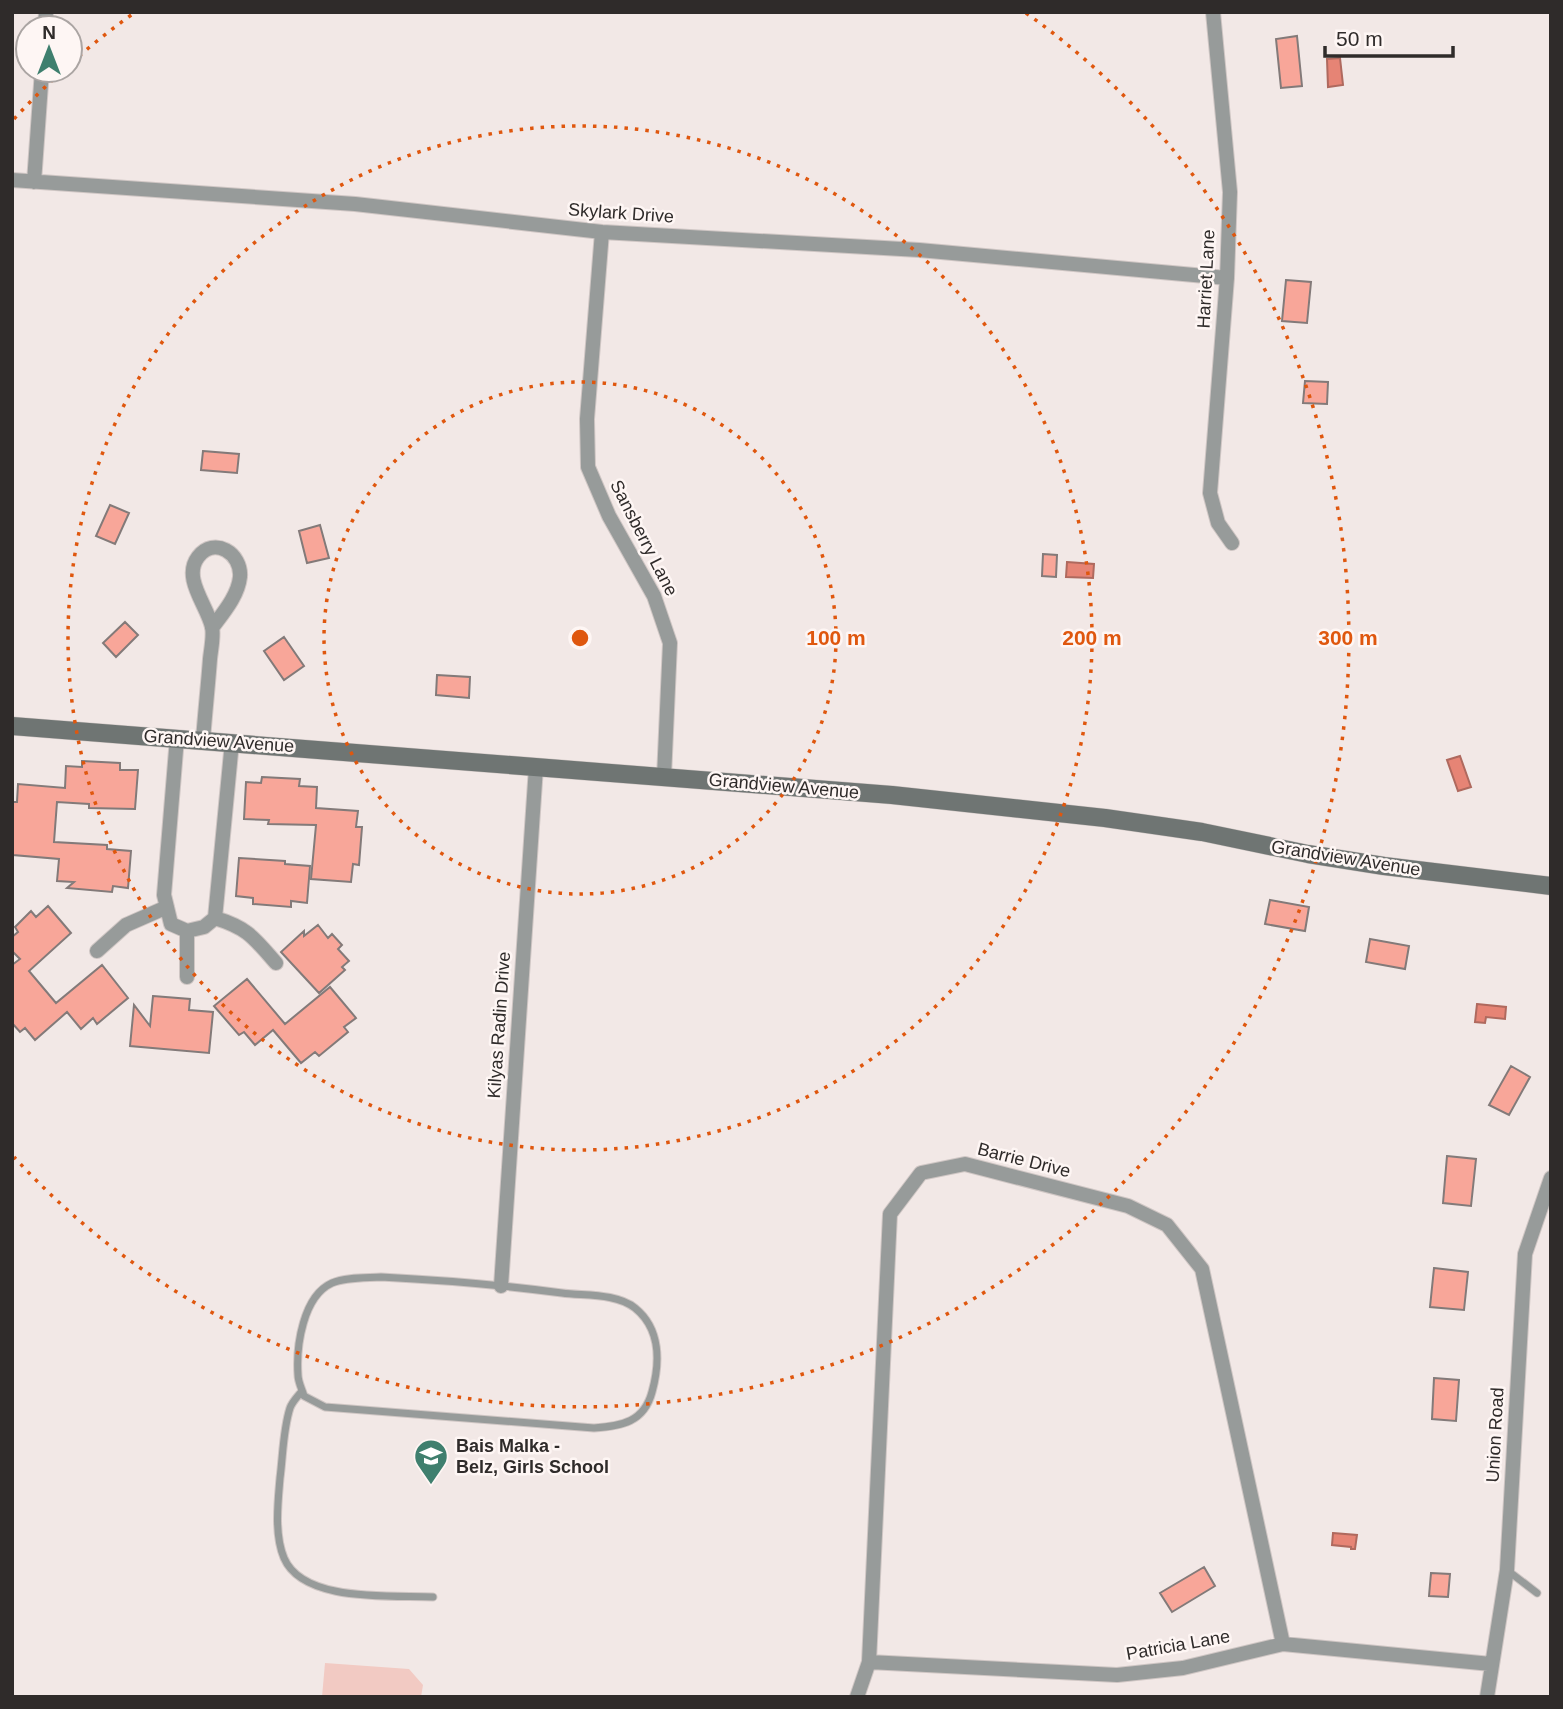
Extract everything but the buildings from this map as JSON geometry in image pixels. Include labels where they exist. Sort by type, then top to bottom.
[{"type":"street","name":"Harriet Lane","points":[[1213,12],[1230,192],[1227,278],[1210,493],[1218,523],[1232,543]]},
{"type":"street","points":[[34,182],[41,84]]},
{"type":"street","name":"Skylark Drive","points":[[12,180],[355,204],[602,233],[919,250],[1227,278]]},
{"type":"street","name":"Sansberry Lane","points":[[602,233],[587,419],[588,467],[609,516],[654,596],[670,643],[664,777]]},
{"type":"street","points":[[203,740],[212,628],[192,576],[196,560],[204,551],[217,547],[229,550],[239,562],[240,578],[233,598],[212,628]]},
{"type":"street","name":"Grandview Avenue","points":[[12,726],[892,795],[1105,818],[1202,832],[1308,854],[1384,866],[1551,886]]},
{"type":"street","points":[[177,738],[164,895],[172,924],[187,931],[204,926],[215,918],[232,743]]},
{"type":"street","name":"Kilyas Radin Drive","points":[[501,1286],[536,767]]},
{"type":"street","points":[[97,951],[126,925],[167,907]]},
{"type":"street","points":[[215,918],[239,926],[253,937],[276,964]]},
{"type":"street","points":[[187,931],[187,976]]},
{"type":"street","name":"Barrie Drive","points":[[857,1697],[869,1662],[890,1213],[921,1173],[965,1164],[1128,1206],[1167,1225],[1202,1269],[1283,1644]]},
{"type":"street","name":"Union Road","points":[[1487,1697],[1507,1570],[1525,1254],[1551,1178]]},
{"type":"street","name":"Patricia Lane","points":[[869,1662],[1117,1675],[1183,1668],[1283,1644],[1491,1664]]},
{"type":"lane","points":[[381,1277],[611,1298],[634,1308],[648,1324],[658,1348],[657,1375],[649,1403],[636,1419],[619,1427],[594,1428],[325,1408],[302,1391],[298,1377],[299,1349],[308,1306],[320,1291],[333,1282],[381,1277]]},
{"type":"lane","points":[[302,1391],[290,1406],[279,1492],[280,1544],[285,1560],[303,1581],[324,1589],[361,1594],[433,1597]]},
{"type":"lane","points":[[1507,1570],[1536,1593]]},
{"type":"shaded area","points":[[1340,58],[1343,85],[1328,87],[1327,59]]},
{"type":"shaded area","points":[[1067,562],[1094,564],[1093,578],[1066,577]]},
{"type":"shaded area","points":[[1460,756],[1471,787],[1458,791],[1447,760]]},
{"type":"shaded area","points":[[1477,1004],[1506,1007],[1505,1019],[1486,1017],[1485,1023],[1475,1022]]},
{"type":"shaded area","points":[[1333,1533],[1357,1535],[1355,1549],[1332,1545]]},
{"type":"shaded area","points":[[325,1663],[409,1669],[423,1685],[421,1697],[322,1697]]},
{"type":"place","name":"Bais Malka - Belz, Girls School","points":[[431,1486]]}]
